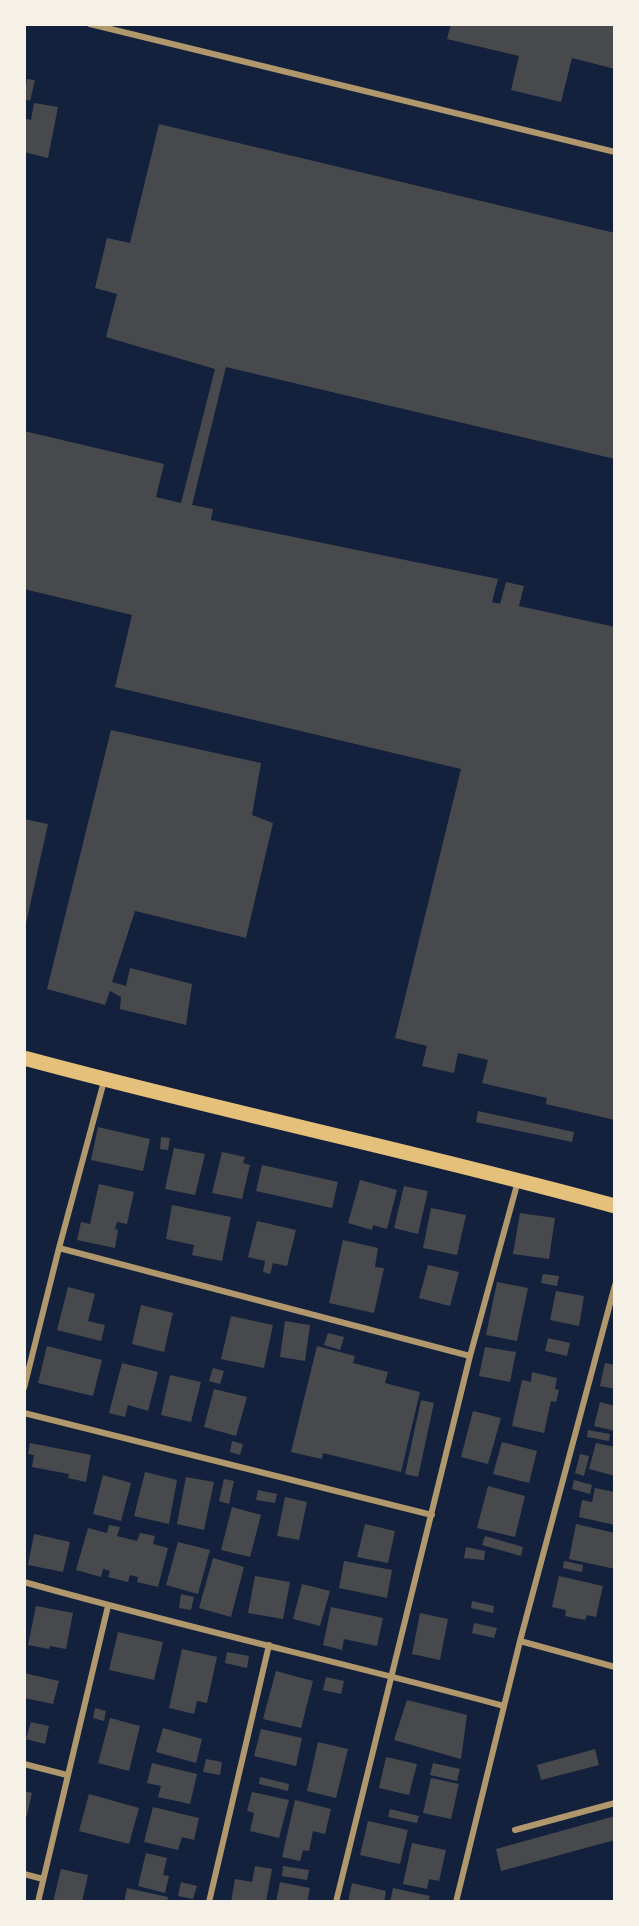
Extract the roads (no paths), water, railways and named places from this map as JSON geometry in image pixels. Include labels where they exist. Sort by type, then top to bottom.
[{"type":"main road","points":[[24,1058],[105,1080],[518,1179],[615,1206]]},
{"type":"street","points":[[90,24],[615,152]]},
{"type":"street","points":[[24,1388],[105,1080]]},
{"type":"street","points":[[336,1902],[470,1356],[518,1179]]},
{"type":"street","points":[[59,1248],[470,1356]]},
{"type":"street","points":[[456,1902],[520,1641],[615,1285]]},
{"type":"street","points":[[24,1413],[432,1515]]},
{"type":"street","points":[[24,1582],[108,1606],[504,1706]]},
{"type":"street","points":[[38,1902],[108,1606]]},
{"type":"street","points":[[520,1641],[615,1667]]},
{"type":"street","points":[[209,1902],[269,1646]]},
{"type":"street","points":[[24,1764],[68,1775]]},
{"type":"street","points":[[515,1830],[615,1803]]},
{"type":"street","points":[[24,1874],[43,1879]]}]
